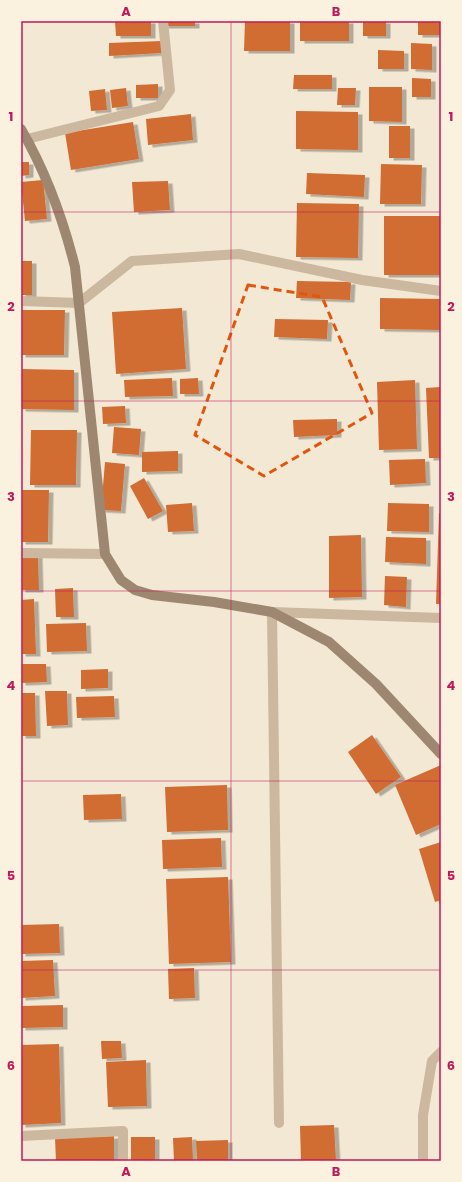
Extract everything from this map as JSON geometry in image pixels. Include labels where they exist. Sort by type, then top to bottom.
[{"type":"street","points":[[27,139],[159,106],[170,90],[163,21]]},
{"type":"street","points":[[21,129],[49,187],[68,236],[75,267],[80,303],[105,554],[121,580],[135,590],[152,595],[214,602],[272,612],[441,618]]},
{"type":"street","points":[[21,301],[80,303],[132,261],[239,254],[362,280],[441,291]]},
{"type":"street","points":[[21,553],[105,554]]},
{"type":"street","points":[[272,612],[329,642],[376,684],[441,754]]},
{"type":"street","points":[[272,612],[278,1123]]},
{"type":"street","points":[[423,1161],[424,1107],[432,1061],[441,1052]]},
{"type":"street","points":[[21,1136],[123,1132],[123,1161]]},
{"type":"highlighted area","points":[[248,285],[322,297],[372,413],[264,476],[195,435]]},
{"type":"building","points":[[115,21],[151,21],[151,36],[116,36]]},
{"type":"building","points":[[164,21],[195,21],[195,26],[164,26]]},
{"type":"building","points":[[245,21],[290,21],[290,51],[244,51]]},
{"type":"building","points":[[300,21],[349,21],[349,41],[300,41]]},
{"type":"building","points":[[363,21],[386,21],[386,36],[363,36]]},
{"type":"building","points":[[418,21],[440,21],[440,35],[418,35]]},
{"type":"building","points":[[162,41],[162,53],[109,56],[109,43]]},
{"type":"building","points":[[411,43],[432,44],[432,70],[411,69]]},
{"type":"building","points":[[378,50],[404,51],[404,69],[378,69]]},
{"type":"building","points":[[294,75],[332,75],[332,89],[293,89]]},
{"type":"building","points":[[412,78],[431,79],[431,97],[412,97]]},
{"type":"building","points":[[158,84],[158,98],[136,98],[136,85]]},
{"type":"building","points":[[369,87],[402,87],[402,122],[369,121]]},
{"type":"building","points":[[126,88],[128,106],[112,108],[110,90]]},
{"type":"building","points":[[338,88],[356,88],[355,105],[337,105]]},
{"type":"building","points":[[105,89],[107,110],[91,111],[89,91]]},
{"type":"building","points":[[296,111],[358,112],[358,150],[296,149]]},
{"type":"building","points":[[191,114],[193,140],[148,145],[146,119]]},
{"type":"building","points":[[133,122],[139,159],[71,170],[65,133]]},
{"type":"building","points":[[389,126],[410,126],[410,158],[389,158]]},
{"type":"building","points":[[21,162],[29,162],[29,175],[21,176]]},
{"type":"building","points":[[381,164],[422,165],[421,204],[380,204]]},
{"type":"building","points":[[307,173],[365,175],[364,197],[306,194]]},
{"type":"building","points":[[43,180],[47,219],[25,221],[21,182]]},
{"type":"building","points":[[168,181],[170,210],[134,212],[132,182]]},
{"type":"building","points":[[297,203],[359,204],[358,258],[296,257]]},
{"type":"building","points":[[384,216],[441,216],[441,275],[384,275]]},
{"type":"building","points":[[21,261],[32,261],[32,295],[21,295]]},
{"type":"building","points":[[297,281],[351,282],[350,300],[296,298]]},
{"type":"building","points":[[380,298],[441,299],[441,330],[380,329]]},
{"type":"building","points":[[182,308],[186,369],[116,374],[112,312]]},
{"type":"building","points":[[21,310],[65,310],[64,355],[21,355]]},
{"type":"building","points":[[275,319],[328,320],[327,339],[274,337]]},
{"type":"building","points":[[21,369],[74,370],[74,410],[21,409]]},
{"type":"building","points":[[172,378],[173,396],[125,397],[124,380]]},
{"type":"building","points":[[198,378],[199,394],[180,394],[180,379]]},
{"type":"building","points":[[415,380],[417,449],[379,450],[377,382]]},
{"type":"building","points":[[441,387],[441,458],[429,458],[426,388]]},
{"type":"building","points":[[125,406],[126,423],[103,424],[102,407]]},
{"type":"building","points":[[337,419],[337,435],[294,437],[293,420]]},
{"type":"building","points":[[114,427],[141,429],[139,455],[112,453]]},
{"type":"building","points":[[31,430],[77,430],[76,485],[30,485]]},
{"type":"building","points":[[178,451],[178,471],[142,472],[142,452]]},
{"type":"building","points":[[425,459],[426,483],[390,485],[389,460]]},
{"type":"building","points":[[105,462],[125,464],[121,511],[101,510]]},
{"type":"building","points":[[144,478],[163,511],[148,519],[130,486]]},
{"type":"building","points":[[21,490],[49,490],[48,542],[21,542]]},
{"type":"building","points":[[192,503],[194,531],[168,532],[166,505]]},
{"type":"building","points":[[388,503],[429,504],[429,532],[387,531]]},
{"type":"building","points":[[439,513],[441,513],[441,604],[436,604]]},
{"type":"building","points":[[361,535],[362,597],[329,598],[329,536]]},
{"type":"building","points":[[386,537],[426,538],[426,564],[385,562]]},
{"type":"building","points":[[38,554],[39,590],[21,590],[21,555]]},
{"type":"building","points":[[385,576],[407,577],[406,607],[384,605]]},
{"type":"building","points":[[73,588],[74,617],[56,617],[55,589]]},
{"type":"building","points":[[34,599],[36,654],[21,654],[21,600]]},
{"type":"building","points":[[86,623],[87,651],[47,652],[46,624]]},
{"type":"building","points":[[21,664],[46,664],[47,682],[21,683]]},
{"type":"building","points":[[108,669],[108,688],[81,689],[81,670]]},
{"type":"building","points":[[45,691],[67,691],[68,725],[47,726]]},
{"type":"building","points":[[21,693],[35,693],[36,736],[21,736]]},
{"type":"building","points":[[114,696],[115,717],[77,718],[76,697]]},
{"type":"building","points":[[372,735],[401,777],[376,794],[348,752]]},
{"type":"building","points":[[441,765],[441,824],[416,835],[395,785]]},
{"type":"building","points":[[227,785],[228,830],[167,832],[165,787]]},
{"type":"building","points":[[121,794],[122,819],[84,820],[83,795]]},
{"type":"building","points":[[221,838],[222,867],[163,869],[162,840]]},
{"type":"building","points":[[441,842],[441,900],[435,902],[419,849]]},
{"type":"building","points":[[228,877],[231,962],[169,964],[166,879]]},
{"type":"building","points":[[59,924],[60,953],[21,954],[21,925]]},
{"type":"building","points":[[53,960],[55,996],[21,998],[21,961]]},
{"type":"building","points":[[194,968],[195,998],[169,999],[168,969]]},
{"type":"building","points":[[63,1005],[63,1027],[21,1028],[21,1006]]},
{"type":"building","points":[[101,1041],[121,1041],[122,1058],[102,1059]]},
{"type":"building","points":[[59,1044],[61,1123],[21,1125],[21,1045]]},
{"type":"building","points":[[146,1060],[147,1106],[108,1107],[106,1062]]},
{"type":"building","points":[[334,1125],[336,1161],[301,1161],[300,1126]]},
{"type":"building","points":[[114,1136],[114,1161],[56,1161],[55,1138]]},
{"type":"building","points":[[131,1137],[155,1137],[155,1161],[131,1161]]},
{"type":"building","points":[[192,1137],[193,1161],[174,1161],[173,1138]]},
{"type":"building","points":[[228,1140],[228,1161],[197,1161],[196,1141]]}]
